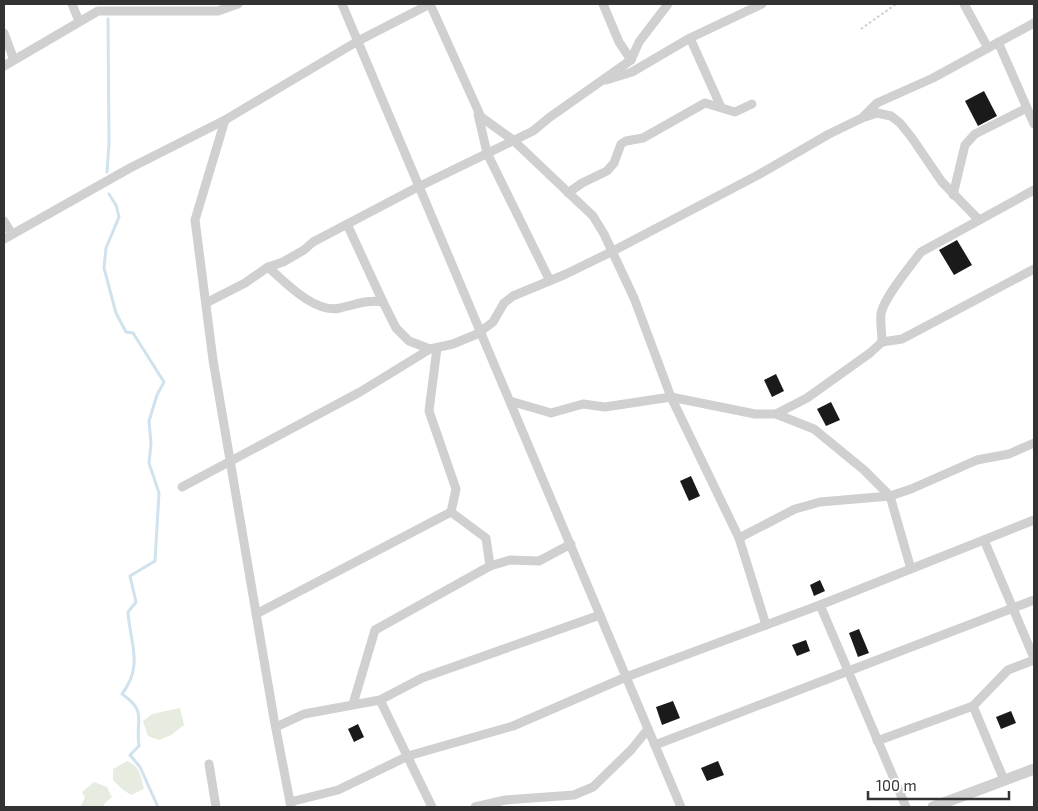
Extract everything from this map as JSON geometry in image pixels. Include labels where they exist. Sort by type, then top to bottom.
[{"type":"street","points":[[72,4],[79,21]]},
{"type":"street","points":[[4,66],[98,11],[128,8],[218,11],[238,4]]},
{"type":"street","points":[[342,4],[681,807]]},
{"type":"street","points":[[4,221],[8,236],[130,168],[225,120],[358,41],[430,4],[476,110],[487,153],[550,280]]},
{"type":"street","points":[[602,4],[619,42],[631,60]]},
{"type":"street","points":[[206,303],[245,283],[268,267],[283,262],[304,250],[312,242],[420,186],[533,131],[631,60],[639,42],[668,4]]},
{"type":"street","points":[[599,83],[632,72],[690,38],[762,4]]},
{"type":"street","points":[[964,4],[988,48]]},
{"type":"street","points":[[862,118],[877,103],[933,78],[1034,23]]},
{"type":"street","points":[[4,33],[14,60]]},
{"type":"street","points":[[690,38],[720,108]]},
{"type":"street","points":[[998,42],[1034,124]]},
{"type":"street","points":[[568,192],[607,171],[614,163],[621,144],[626,141],[644,138],[705,103],[735,112],[752,104]]},
{"type":"street","points":[[953,195],[966,145],[975,134],[1027,108]]},
{"type":"street","points":[[476,110],[485,120],[513,140],[593,216],[613,251],[634,298],[671,397],[739,538],[766,625]]},
{"type":"street","points":[[182,487],[360,392],[434,348],[453,344],[481,332],[493,322],[504,303],[513,296],[613,251],[862,118],[877,113],[891,116],[900,123],[942,182],[979,220]]},
{"type":"street","points":[[225,120],[195,220],[230,461],[291,805],[338,790],[408,756],[513,726],[626,677],[820,605],[1034,520]]},
{"type":"street","points":[[882,342],[881,313],[908,267],[921,252],[1034,190]]},
{"type":"street","points":[[347,224],[382,302],[396,328],[410,341],[434,348]]},
{"type":"street","points":[[268,267],[296,291],[320,308],[337,309],[369,302],[382,302]]},
{"type":"street","points":[[776,414],[807,398],[870,353],[882,342],[902,339],[1034,269]]},
{"type":"street","points":[[256,614],[451,512],[456,490],[429,411],[434,348]]},
{"type":"street","points":[[510,400],[551,413],[583,404],[605,408],[671,397],[755,414],[776,414],[814,429],[864,470],[890,496],[911,569]]},
{"type":"street","points":[[739,538],[795,510],[820,502],[890,496],[911,489],[977,460],[1009,454],[1034,443]]},
{"type":"street","points":[[451,512],[486,538],[490,566]]},
{"type":"street","points":[[877,741],[973,706],[1008,670],[1034,659],[984,540]]},
{"type":"street","points":[[354,704],[375,630],[490,566],[510,560],[539,562],[570,544]]},
{"type":"street","points":[[655,745],[1034,600]]},
{"type":"street","points":[[820,605],[906,807]]},
{"type":"street","points":[[276,728],[304,714],[380,700],[422,678],[600,615]]},
{"type":"street","points":[[380,700],[432,807]]},
{"type":"street","points":[[973,706],[1004,780]]},
{"type":"street","points":[[475,807],[505,800],[552,798],[574,794],[593,787],[626,756],[648,729]]},
{"type":"street","points":[[209,764],[216,807]]},
{"type":"street","points":[[933,807],[1034,769]]},
{"type":"path","points":[[861,29],[896,4]]},
{"type":"shaded area","points":[[180,708],[184,725],[171,735],[159,740],[148,736],[143,721],[152,714]]},
{"type":"shaded area","points":[[127,761],[137,769],[144,789],[131,795],[113,780],[113,769]]},
{"type":"shaded area","points":[[94,782],[107,787],[112,797],[104,804],[104,807],[80,807],[85,798],[82,792]]},
{"type":"building","points":[[984,91],[997,116],[978,126],[965,101]]},
{"type":"building","points":[[957,240],[972,265],[954,275],[939,250]]},
{"type":"building","points":[[776,374],[784,391],[772,397],[764,380]]},
{"type":"building","points":[[831,402],[840,420],[826,426],[817,409]]},
{"type":"building","points":[[691,476],[700,496],[689,501],[680,481]]},
{"type":"building","points":[[820,580],[825,591],[814,596],[810,585]]},
{"type":"building","points":[[859,629],[869,653],[858,657],[849,633]]},
{"type":"building","points":[[806,640],[810,651],[797,656],[792,645]]},
{"type":"building","points":[[673,701],[680,718],[662,725],[656,707]]},
{"type":"building","points":[[1011,711],[1016,723],[1001,729],[996,717]]},
{"type":"building","points":[[358,724],[364,737],[354,742],[348,729]]},
{"type":"building","points":[[718,761],[724,775],[707,781],[701,768]]},
{"type":"waterway","points":[[107,172],[109,144],[108,19]]},
{"type":"waterway","points":[[109,194],[116,205],[119,217],[106,248],[104,268],[116,313],[126,332],[133,333],[164,382],[157,395],[149,421],[151,443],[149,463],[159,493],[155,561],[130,576],[136,602],[128,612],[134,664],[129,683],[122,694],[135,706],[139,717],[139,746],[130,755],[140,767],[158,807]]}]
